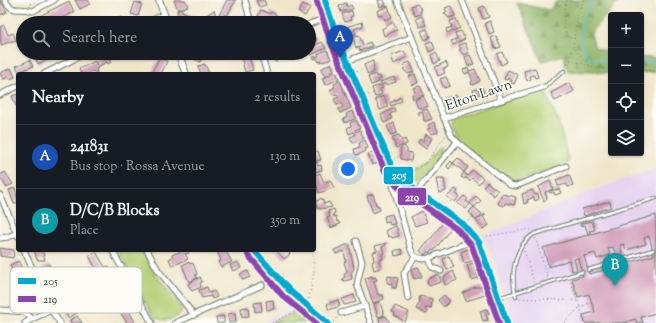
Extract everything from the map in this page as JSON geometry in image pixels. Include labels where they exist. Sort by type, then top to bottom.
[{"type":"street","points":[[5,0],[11,8],[27,8],[33,11],[54,0]]},
{"type":"street","points":[[159,0],[164,14],[160,16]]},
{"type":"street","points":[[245,0],[249,16]]},
{"type":"street","points":[[325,0],[347,61],[392,167],[397,175],[458,220],[477,239],[485,256],[507,323]]},
{"type":"street","points":[[397,0],[444,118]]},
{"type":"street","points":[[462,0],[500,100]]},
{"type":"street","points":[[316,22],[330,17]]},
{"type":"street","points":[[347,61],[412,36]]},
{"type":"street","points":[[48,72],[72,60]]},
{"type":"street","points":[[181,60],[185,72]]},
{"type":"street","points":[[262,60],[265,72]]},
{"type":"street","points":[[2,94],[16,87]]},
{"type":"street","name":"Elton Lawn","points":[[544,87],[444,118],[452,136],[457,142],[508,184],[514,186],[566,166]]},
{"type":"street","points":[[417,191],[457,142]]},
{"type":"street","points":[[397,175],[393,185],[409,245],[415,256],[421,259],[428,258],[454,246],[477,239]]},
{"type":"street","points":[[0,195],[16,233]]},
{"type":"street","points":[[0,238],[16,235]]},
{"type":"street","points":[[356,241],[362,262],[357,282],[371,323]]},
{"type":"street","points":[[25,252],[32,267]]},
{"type":"street","points":[[113,252],[121,267]]},
{"type":"street","points":[[148,252],[158,270],[194,314]]},
{"type":"street","points":[[256,252],[281,282],[304,304],[328,323]]},
{"type":"street","points":[[408,298],[408,288],[404,273],[415,256]]},
{"type":"street","points":[[428,258],[432,267],[441,272]]},
{"type":"street","points":[[174,323],[262,285]]},
{"type":"street","points":[[142,305],[152,323]]},
{"type":"street","points":[[341,313],[365,306]]},
{"type":"street","points":[[0,310],[10,311]]},
{"type":"street","points":[[26,313],[32,319]]},
{"type":"street","points":[[25,323],[45,313]]},
{"type":"street","points":[[53,313],[60,323]]},
{"type":"lane","points":[[544,87],[564,71]]},
{"type":"lane","points":[[516,297],[513,285],[516,260],[522,245],[534,234],[656,198]]},
{"type":"lane","points":[[624,259],[653,250]]},
{"type":"lane","points":[[588,270],[618,261]]},
{"type":"lane","points":[[498,298],[582,272]]},
{"type":"path","points":[[567,0],[562,19],[567,36],[574,39]]},
{"type":"path","points":[[564,71],[570,60],[578,12],[584,0]]},
{"type":"path","points":[[0,17],[6,14],[11,8]]},
{"type":"path","points":[[573,47],[590,66]]},
{"type":"path","points":[[570,60],[608,69]]},
{"type":"path","points":[[358,77],[356,73],[364,69]]},
{"type":"path","points":[[644,71],[656,70]]},
{"type":"path","points":[[366,96],[373,93]]},
{"type":"path","points":[[407,178],[403,174],[408,174],[426,163],[447,134]]},
{"type":"path","points":[[392,160],[399,156]]},
{"type":"path","points":[[391,157],[394,163]]},
{"type":"path","points":[[451,201],[447,206],[451,209]]},
{"type":"path","points":[[468,222],[472,217]]},
{"type":"path","points":[[465,219],[470,224]]},
{"type":"path","points":[[522,245],[535,287]]},
{"type":"path","points":[[272,323],[298,311],[310,298],[314,266],[313,252]]},
{"type":"path","points":[[569,276],[580,306],[584,323]]},
{"type":"path","points":[[516,297],[578,301]]},
{"type":"path","points":[[564,323],[580,306],[592,302]]},
{"type":"path","points":[[333,323],[341,313]]},
{"type":"shaded area","points":[[656,168],[656,323],[514,323],[491,252],[486,241],[479,238],[581,195]]},
{"type":"shaded area","points":[[293,308],[313,323],[263,323]]},
{"type":"green space","points":[[558,0],[621,0],[608,12],[591,34],[595,47],[608,52],[608,73],[568,71],[563,55],[542,62],[517,3],[549,10]]},
{"type":"green space","points":[[644,57],[656,58],[656,72],[644,73]]},
{"type":"green space","points":[[544,89],[558,121],[569,162],[513,183],[467,148],[459,139],[451,124],[453,118]]},
{"type":"green space","points":[[439,147],[444,151],[420,181],[414,182],[405,175],[426,163]]},
{"type":"green space","points":[[119,252],[143,252],[152,270],[180,305],[182,311],[176,317],[169,320],[160,319],[153,316],[142,295],[142,267],[127,267]]},
{"type":"green space","points":[[295,312],[309,323],[272,323]]},
{"type":"building","points":[[0,0],[7,12],[0,15]]},
{"type":"building","points":[[75,0],[88,0],[90,4],[80,9]]},
{"type":"building","points":[[174,0],[185,0],[188,6],[178,10]]},
{"type":"building","points":[[227,0],[236,0],[227,16],[225,14],[224,16],[219,15]]},
{"type":"building","points":[[256,0],[264,0],[266,5],[259,7]]},
{"type":"building","points":[[378,0],[384,0],[386,5],[380,7]]},
{"type":"building","points":[[69,1],[74,12],[66,16],[40,16]]},
{"type":"building","points":[[135,2],[142,4],[138,16],[131,14]]},
{"type":"building","points":[[346,3],[347,7],[351,5],[353,9],[341,12],[339,6]]},
{"type":"building","points":[[303,4],[310,7],[305,16],[298,12]]},
{"type":"building","points":[[417,4],[422,10],[420,11],[421,14],[415,16],[411,6]]},
{"type":"building","points":[[388,6],[392,17],[385,20],[383,15],[379,16],[377,11]]},
{"type":"building","points":[[451,6],[455,16],[449,18],[444,13],[447,12],[445,8]]},
{"type":"building","points":[[484,6],[489,17],[483,19],[479,8]]},
{"type":"building","points":[[181,9],[193,16],[178,16],[177,11]]},
{"type":"building","points":[[214,10],[216,16],[205,16]]},
{"type":"building","points":[[261,10],[277,15],[276,16],[258,16]]},
{"type":"building","points":[[352,11],[353,16],[350,17],[351,20],[345,22],[342,14]]},
{"type":"building","points":[[422,16],[426,25],[420,27],[416,19]]},
{"type":"building","points":[[456,19],[460,28],[447,33],[446,29],[452,27],[450,21]]},
{"type":"building","points":[[490,21],[494,32],[489,34],[485,23]]},
{"type":"building","points":[[362,22],[363,26],[354,29],[356,34],[349,36],[346,27]]},
{"type":"building","points":[[393,22],[397,30],[384,36],[382,29]]},
{"type":"building","points":[[4,25],[8,35],[13,33],[16,40],[1,45],[0,27]]},
{"type":"building","points":[[427,29],[430,37],[425,40],[421,31]]},
{"type":"building","points":[[461,31],[465,39],[453,45],[451,41],[457,39],[455,33]]},
{"type":"building","points":[[359,35],[363,45],[370,42],[372,46],[360,51],[359,47],[356,48],[353,37]]},
{"type":"building","points":[[496,36],[501,47],[495,49],[491,38]]},
{"type":"building","points":[[432,41],[435,49],[429,52],[426,43]]},
{"type":"building","points":[[322,42],[326,48],[316,53],[316,45]]},
{"type":"building","points":[[465,43],[469,53],[464,55],[459,50],[461,49],[459,45]]},
{"type":"building","points":[[327,50],[331,59],[319,62],[316,58],[316,56],[319,56],[318,54]]},
{"type":"building","points":[[404,51],[407,57],[394,64],[391,56]]},
{"type":"building","points":[[502,52],[507,62],[501,65],[497,54]]},
{"type":"building","points":[[436,53],[440,61],[434,64],[431,55]]},
{"type":"building","points":[[470,55],[474,64],[468,66],[465,57]]},
{"type":"building","points":[[30,60],[33,66],[19,72],[16,66]]},
{"type":"building","points":[[36,60],[47,60],[38,64]]},
{"type":"building","points":[[98,60],[110,60],[111,62],[108,64],[107,62],[99,66]]},
{"type":"building","points":[[158,60],[167,61],[162,72],[152,72]]},
{"type":"building","points":[[242,60],[250,60],[253,70],[245,72]]},
{"type":"building","points":[[95,61],[98,68],[96,69],[97,72],[80,72],[79,69]]},
{"type":"building","points":[[373,61],[374,72],[368,75],[364,65]]},
{"type":"building","points":[[410,62],[414,72],[408,74],[403,69],[405,68],[404,64]]},
{"type":"building","points":[[446,62],[448,67],[443,69],[445,73],[438,76],[435,67]]},
{"type":"building","points":[[331,63],[334,70],[330,72],[331,74],[336,72],[339,79],[325,85],[322,78],[330,76],[329,74],[325,77],[321,69]]},
{"type":"building","points":[[205,64],[208,72],[200,72],[198,66]]},
{"type":"building","points":[[11,68],[15,77],[3,79],[0,73]]},
{"type":"building","points":[[468,68],[469,71],[475,69],[480,81],[472,85],[471,82],[473,81],[469,72],[465,74],[463,70]]},
{"type":"building","points":[[535,68],[538,77],[535,78],[534,75],[530,76],[531,79],[527,81],[524,71]]},
{"type":"building","points":[[508,70],[518,75],[514,84],[510,82],[512,80],[508,78],[507,80],[504,79]]},
{"type":"building","points":[[375,74],[377,77],[380,76],[381,79],[378,80],[379,82],[371,85],[368,77]]},
{"type":"building","points":[[415,74],[418,83],[412,85],[409,76]]},
{"type":"building","points":[[394,77],[396,82],[381,84],[380,82]]},
{"type":"building","points":[[446,77],[450,86],[444,88],[440,79]]},
{"type":"building","points":[[340,81],[351,108],[340,113],[338,109],[343,107],[341,103],[337,105],[334,99],[339,97],[337,94],[333,95],[330,90],[335,87],[334,84]]},
{"type":"building","points":[[569,83],[574,91],[555,101],[551,93]]},
{"type":"building","points":[[381,85],[383,88],[380,89],[382,94],[375,97],[372,88]]},
{"type":"building","points":[[420,86],[424,95],[413,99],[412,95],[415,92],[413,88]]},
{"type":"building","points":[[482,87],[484,93],[475,95],[473,90]]},
{"type":"building","points":[[16,95],[16,106],[12,96]]},
{"type":"building","points":[[457,95],[458,101],[449,104],[447,98]]},
{"type":"building","points":[[384,96],[388,107],[380,110],[375,99]]},
{"type":"building","points":[[423,96],[428,106],[422,109],[421,107],[418,108],[415,100]]},
{"type":"building","points":[[401,97],[402,101],[391,106],[390,103]]},
{"type":"building","points":[[394,108],[395,112],[390,114],[392,119],[384,123],[381,115]]},
{"type":"building","points":[[427,109],[432,119],[424,121],[423,112],[420,115],[417,113]]},
{"type":"building","points":[[352,111],[356,118],[345,123],[343,119],[347,117],[346,114]]},
{"type":"building","points":[[356,120],[360,128],[355,130],[356,132],[360,130],[364,138],[353,143],[350,137],[355,135],[354,132],[349,134],[347,128],[351,126],[350,123]]},
{"type":"building","points":[[434,122],[438,132],[432,134],[427,129],[430,128],[428,125]]},
{"type":"building","points":[[394,123],[397,133],[391,135],[387,126]]},
{"type":"building","points":[[426,134],[432,138],[426,149],[418,143],[420,139],[423,141]]},
{"type":"building","points":[[399,135],[402,141],[405,139],[407,144],[396,148],[392,137]]},
{"type":"building","points":[[365,140],[368,148],[365,149],[366,151],[358,155],[355,154],[354,149],[360,147],[359,143]]},
{"type":"building","points":[[404,146],[407,149],[407,152],[412,153],[411,161],[401,159],[400,149]]},
{"type":"building","points":[[318,151],[321,160],[316,161],[316,152]]},
{"type":"building","points":[[374,152],[378,163],[372,165],[368,154]]},
{"type":"building","points":[[458,158],[468,167],[464,172],[453,163]]},
{"type":"building","points":[[316,161],[318,166],[321,165],[322,170],[316,172]]},
{"type":"building","points":[[451,161],[453,163],[449,169],[447,166]]},
{"type":"building","points":[[472,170],[483,178],[479,184],[472,178],[469,181],[466,177],[465,179],[461,177],[464,172],[467,176]]},
{"type":"building","points":[[5,172],[13,184],[6,187],[0,177],[0,175]]},
{"type":"building","points":[[320,173],[324,183],[330,180],[334,188],[319,193],[316,183],[316,175]]},
{"type":"building","points":[[569,175],[573,185],[568,187],[567,184],[558,186],[556,180]]},
{"type":"building","points":[[436,179],[444,179],[446,191],[439,193]]},
{"type":"building","points":[[550,181],[553,189],[545,192],[547,198],[544,201],[538,187]]},
{"type":"building","points":[[487,182],[498,191],[494,196],[483,187]]},
{"type":"building","points":[[15,188],[16,203],[14,204],[9,190]]},
{"type":"building","points":[[455,189],[458,191],[456,194],[459,196],[455,202],[447,197]]},
{"type":"building","points":[[559,189],[561,193],[555,195],[554,192],[550,193],[549,191]]},
{"type":"building","points":[[532,190],[535,195],[538,194],[539,199],[535,201],[534,197],[527,200],[528,202],[524,204],[522,194]]},
{"type":"building","points":[[373,194],[376,205],[378,205],[380,210],[373,213],[367,196]]},
{"type":"building","points":[[502,194],[516,197],[514,205],[505,203],[504,206],[498,204]]},
{"type":"building","points":[[464,196],[468,199],[466,201],[470,204],[466,209],[457,203]]},
{"type":"building","points":[[476,196],[481,201],[474,207],[470,203]]},
{"type":"building","points":[[322,198],[324,204],[329,202],[332,207],[317,208],[316,201]]},
{"type":"building","points":[[610,202],[611,207],[584,216],[582,209]]},
{"type":"building","points":[[474,207],[482,214],[476,220],[485,214],[486,215],[483,217],[489,225],[483,229],[469,212]]},
{"type":"building","points":[[334,209],[334,217],[336,216],[337,222],[338,221],[340,224],[331,228],[327,218],[330,217],[328,211]]},
{"type":"building","points":[[422,211],[427,222],[415,226],[411,217]]},
{"type":"building","points":[[392,214],[395,224],[390,225],[389,221],[385,222],[384,216]]},
{"type":"building","points":[[656,215],[656,313],[641,317],[643,323],[637,323],[635,319],[623,323],[585,323],[583,315],[595,312],[589,294],[578,297],[572,279],[583,276],[578,258],[574,259],[577,270],[572,271],[569,260],[549,267],[543,248]],"holes":[[[649,236],[654,255],[625,264],[620,245],[624,244],[626,250],[646,244],[644,238]],[[613,247],[619,266],[589,274],[584,256],[595,253],[597,259],[610,255],[608,248]]]},
{"type":"building","points":[[445,220],[453,225],[434,251],[432,250],[430,253],[428,251],[425,255],[420,251]]},
{"type":"building","points":[[592,221],[595,230],[589,231],[590,233],[588,234],[585,225],[580,226],[580,224]]},
{"type":"building","points":[[396,226],[399,236],[392,238],[391,236],[388,237],[386,230]]},
{"type":"building","points":[[386,243],[386,245],[382,247],[384,253],[382,254],[383,259],[379,260],[381,268],[374,270],[372,262],[374,261],[373,252],[377,251],[375,246]]},
{"type":"building","points":[[349,244],[354,269],[351,273],[352,279],[344,281],[342,279],[345,277],[344,275],[347,271],[344,262],[346,261],[344,251],[336,254],[334,250]]},
{"type":"building","points":[[0,248],[14,250],[13,258],[0,256]]},
{"type":"building","points":[[470,248],[473,261],[464,263],[461,252]]},
{"type":"building","points":[[401,249],[403,254],[395,256],[394,251]]},
{"type":"building","points":[[35,252],[43,252],[45,260],[37,260]]},
{"type":"building","points":[[96,252],[105,267],[95,267],[89,256]]},
{"type":"building","points":[[179,252],[189,253],[185,254],[188,259],[172,266],[169,259],[173,257],[172,255]]},
{"type":"building","points":[[218,252],[226,252],[232,262],[221,267],[218,262],[221,261]]},
{"type":"building","points":[[278,252],[288,252],[290,254],[284,259]]},
{"type":"building","points":[[449,256],[454,267],[447,270],[443,259]]},
{"type":"building","points":[[19,261],[21,267],[11,267],[10,265]]},
{"type":"building","points":[[189,262],[190,264],[193,263],[197,278],[189,282],[182,265]]},
{"type":"building","points":[[238,262],[241,268],[233,271],[230,265]]},
{"type":"building","points":[[474,263],[478,278],[472,280],[467,265]]},
{"type":"building","points":[[417,267],[419,268],[422,277],[414,279],[411,270]]},
{"type":"building","points":[[248,271],[250,277],[243,280],[240,274]]},
{"type":"building","points":[[453,271],[457,280],[445,285],[443,278]]},
{"type":"building","points":[[439,275],[441,282],[429,286],[427,280]]},
{"type":"building","points":[[372,276],[372,278],[375,277],[377,280],[374,281],[378,295],[383,295],[384,299],[373,303],[365,279]]},
{"type":"building","points":[[388,276],[398,278],[396,288],[392,288],[392,284],[387,283]]},
{"type":"building","points":[[200,277],[202,282],[200,283],[201,287],[192,291],[188,284]]},
{"type":"building","points":[[207,287],[209,293],[214,291],[217,297],[212,299],[211,296],[202,298],[199,290]]},
{"type":"building","points":[[475,287],[482,287],[485,295],[466,301],[463,293]]},
{"type":"building","points":[[354,295],[356,302],[344,305],[342,299]]},
{"type":"building","points":[[444,295],[450,301],[444,307],[438,300]]},
{"type":"building","points":[[420,296],[432,299],[431,308],[426,307],[425,310],[428,312],[426,314],[416,309],[420,301]]},
{"type":"building","points":[[273,300],[274,309],[267,310],[266,301]]},
{"type":"building","points":[[338,300],[340,306],[329,310],[327,304]]},
{"type":"building","points":[[261,302],[262,311],[255,312],[254,303]]},
{"type":"building","points":[[380,302],[384,315],[378,317],[374,304]]},
{"type":"building","points":[[395,306],[409,312],[405,322],[392,312]]},
{"type":"building","points":[[248,307],[249,316],[242,317],[241,308]]},
{"type":"building","points":[[487,309],[489,314],[486,315],[488,320],[483,321],[480,311]]},
{"type":"building","points":[[66,313],[77,313],[68,318]]},
{"type":"building","points":[[121,313],[130,313],[135,322],[127,323]]},
{"type":"building","points":[[235,313],[236,322],[229,323],[228,314]]},
{"type":"building","points":[[77,316],[82,323],[71,323],[70,320]]},
{"type":"building","points":[[224,316],[224,323],[217,323],[216,317]]},
{"type":"building","points":[[386,316],[390,323],[380,323],[379,318]]},
{"type":"waterway","points":[[593,0],[582,23],[582,44],[591,59],[608,61]]},
{"type":"waterway","points":[[644,61],[656,62]]},
{"type":"transit line","name":"205","points":[[325,0],[337,37],[392,167],[403,181],[463,224],[479,242],[507,323]]},
{"type":"transit line","name":"219","points":[[317,2],[330,40],[385,171],[398,187],[458,230],[472,246],[499,323]]},
{"type":"transit line","name":"205","points":[[256,252],[289,290],[328,323]]},
{"type":"transit line","name":"219","points":[[248,255],[283,296],[316,323]]},
{"type":"place","name":"241831","points":[[340,58]]},
{"type":"place","name":"D/C/B Blocks","points":[[615,286]]}]
